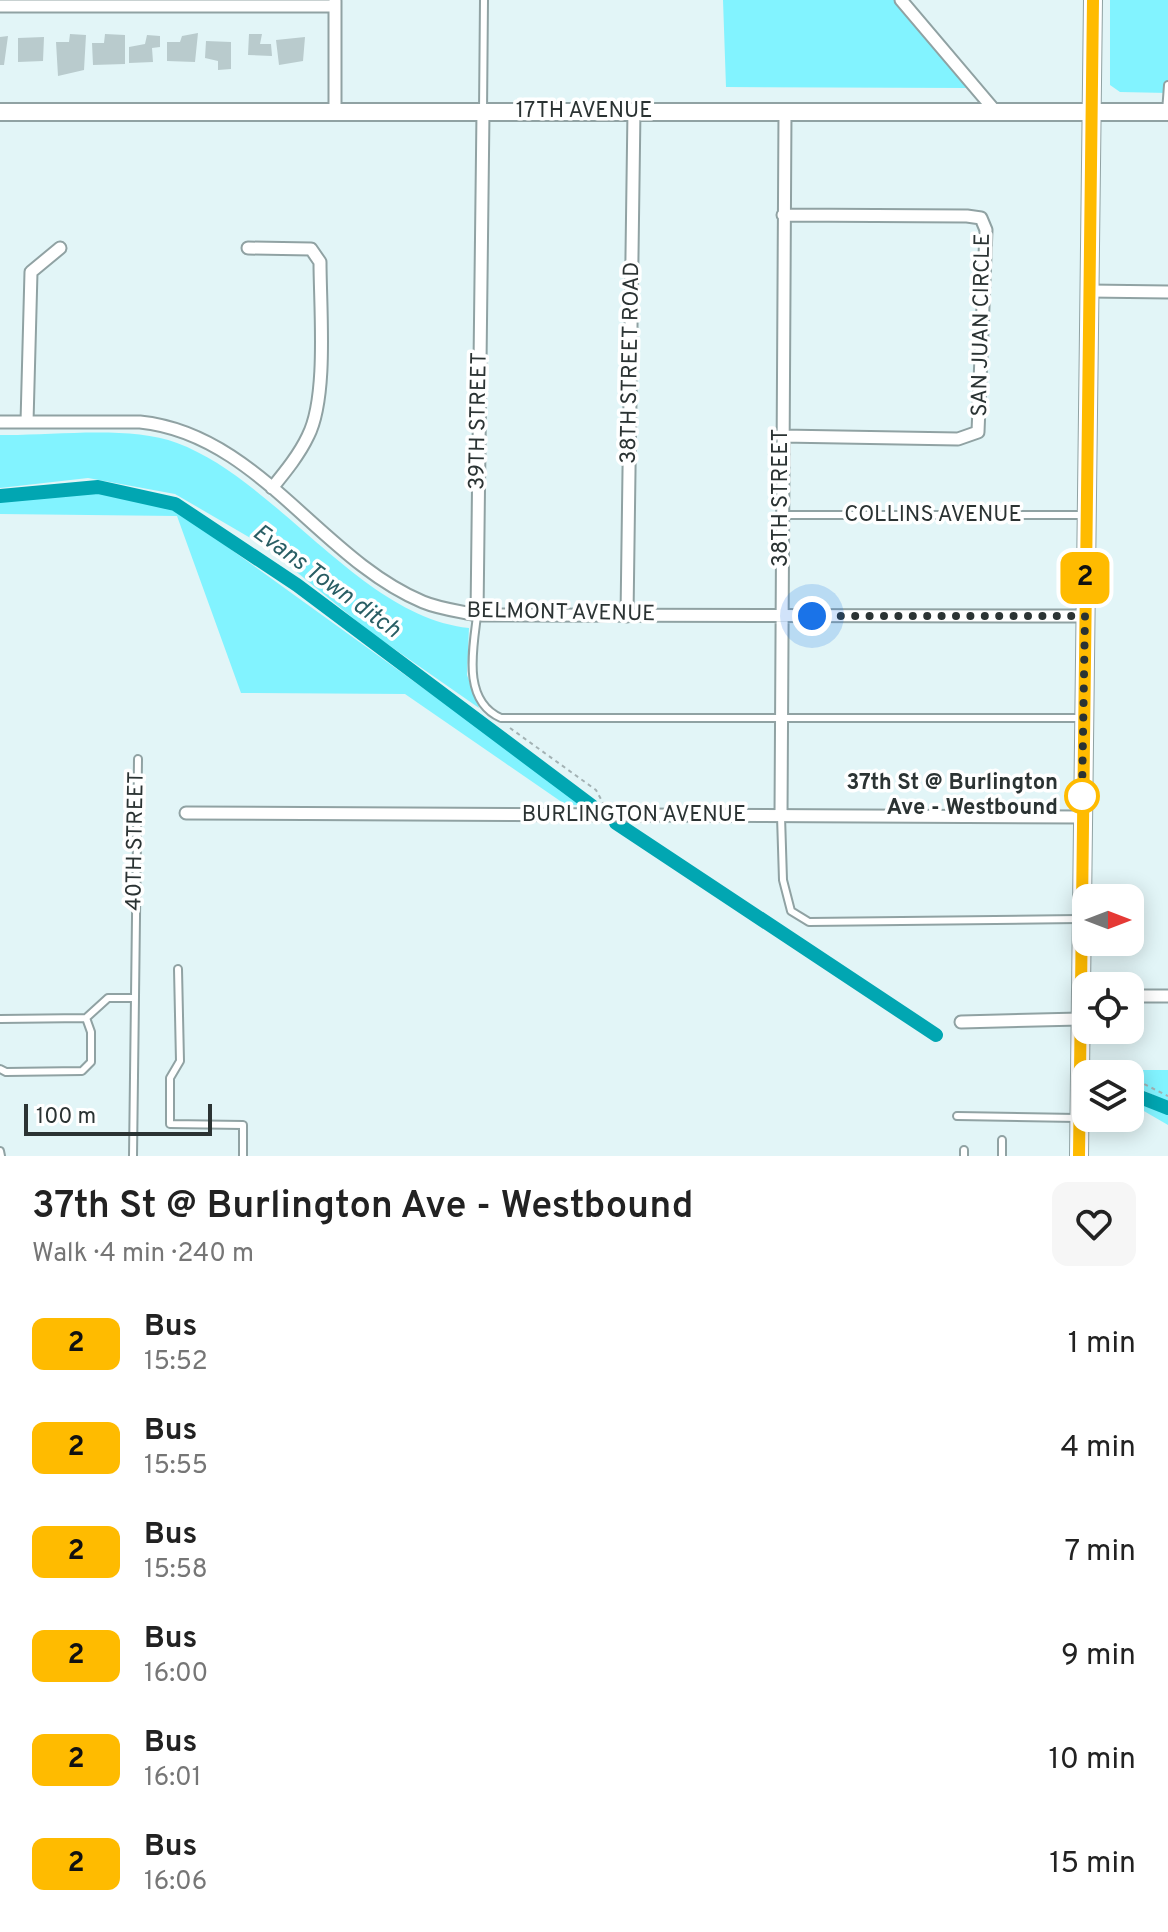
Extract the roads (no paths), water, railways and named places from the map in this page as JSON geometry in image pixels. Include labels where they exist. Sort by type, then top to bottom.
[{"type":"main road","points":[[1082,884],[1093,0]]},
{"type":"main road","name":"17TH AVENUE","points":[[0,112],[1167,112]]},
{"type":"main road","points":[[1079,1156],[1080,1132]]},
{"type":"street","points":[[901,0],[996,112]]},
{"type":"street","points":[[0,6],[335,3],[335,111]]},
{"type":"street","name":"38TH STREET ROAD","points":[[627,616],[634,110]]},
{"type":"street","name":"39TH STREET","points":[[477,615],[483,112]]},
{"type":"street","name":"38TH STREET","points":[[781,816],[785,112]]},
{"type":"street","name":"SAN JUAN CIRCLE","points":[[782,436],[958,439],[978,432],[986,230],[981,218],[967,216],[783,215]]},
{"type":"street","points":[[27,422],[31,272],[60,248]]},
{"type":"street","points":[[248,248],[311,249],[320,262],[315,418],[308,437],[272,488]]},
{"type":"street","points":[[1089,291],[1168,292]]},
{"type":"street","name":"BELMONT AVENUE","points":[[0,422],[163,425],[193,435],[272,488],[390,583],[421,601],[477,615],[1085,616]]},
{"type":"street","name":"BURLINGTON AVENUE","points":[[186,813],[1082,817]]},
{"type":"street","points":[[1144,996],[1168,996]]},
{"type":"street","points":[[961,1022],[1072,1019]]},
{"type":"lane","points":[[483,112],[484,0]]},
{"type":"lane","points":[[1167,112],[1168,85]]},
{"type":"lane","name":"COLLINS AVENUE","points":[[781,515],[1085,515]]},
{"type":"lane","name":"39TH STREET","points":[[477,615],[474,681],[485,708],[501,718],[781,716]]},
{"type":"lane","points":[[781,716],[1083,718]]},
{"type":"lane","name":"40TH STREET","points":[[133,1156],[138,759]]},
{"type":"lane","name":"38TH STREET","points":[[781,816],[784,888],[791,911],[809,922],[1072,919]]},
{"type":"lane","points":[[178,969],[180,1061],[170,1078],[170,1124],[243,1125],[243,1156]]},
{"type":"lane","points":[[0,1019],[86,1018],[108,998],[134,998]]},
{"type":"lane","points":[[0,1069],[6,1072],[82,1071],[91,1062],[91,1032],[86,1018]]},
{"type":"lane","points":[[957,1116],[1072,1118]]},
{"type":"lane","points":[[1002,1140],[1002,1156]]},
{"type":"waterway","name":"Evans Town ditch","points":[[0,496],[98,487],[175,504],[297,585],[592,806]]},
{"type":"waterway","name":"Evans Town ditch","points":[[616,823],[936,1035]]},
{"type":"waterway","name":"Evans Town ditch","points":[[1144,1099],[1168,1108]]},
{"type":"place","name":"37th St @ Burlington Ave - Westbound","points":[[1082,796]]}]
